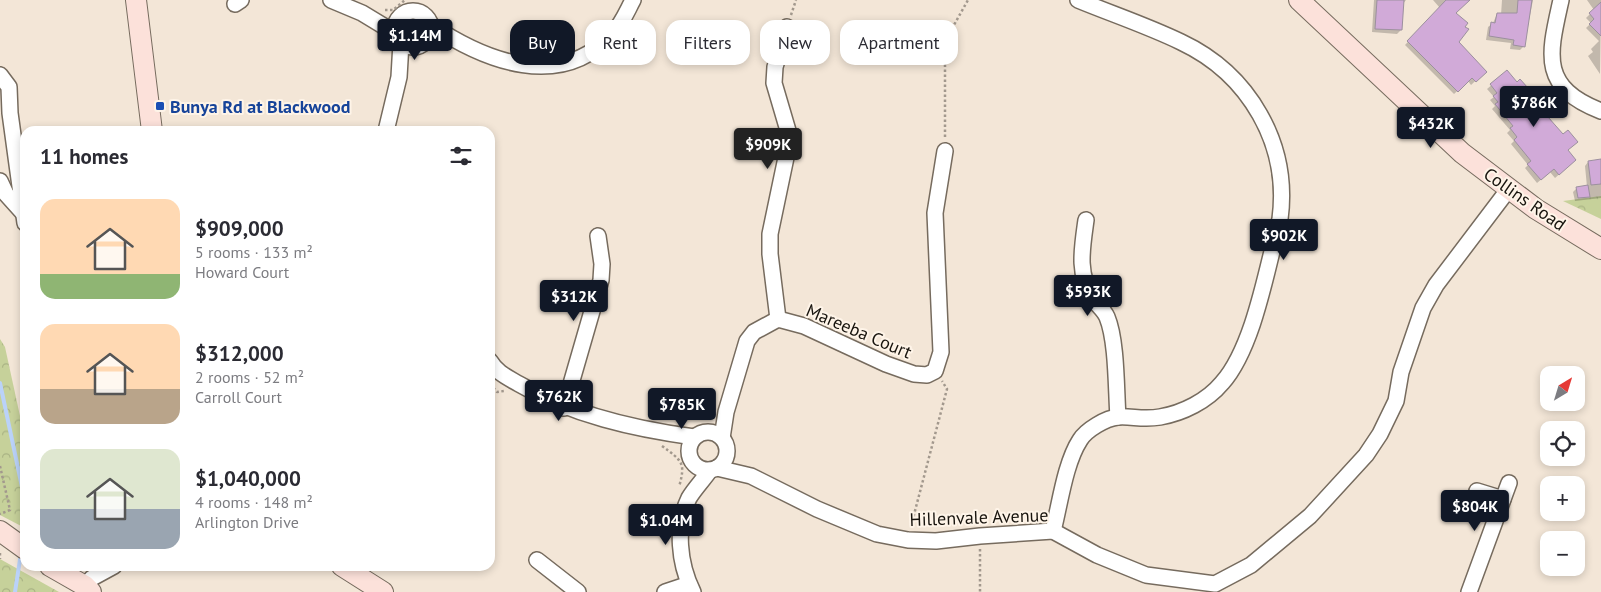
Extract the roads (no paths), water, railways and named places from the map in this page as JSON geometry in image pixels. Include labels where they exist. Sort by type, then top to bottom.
[{"type":"main road","points":[[136,0],[151,126]]},
{"type":"main road","name":"Collins Road","points":[[1298,0],[1428,123],[1508,190],[1601,249]]},
{"type":"main road","points":[[6,546],[20,552]]},
{"type":"main road","points":[[58,571],[88,589]]},
{"type":"main road","points":[[350,571],[383,592]]},
{"type":"street","points":[[331,0],[368,14],[410,47],[422,44],[460,44]]},
{"type":"street","points":[[368,14],[415,10],[460,44],[515,64],[540,66],[564,63],[584,55],[607,39],[622,20],[633,0]]},
{"type":"street","points":[[1053,531],[1072,457],[1081,438],[1090,430],[1118,417],[1141,420],[1183,411],[1214,392],[1240,360],[1280,219],[1283,189],[1277,153],[1264,121],[1235,79],[1216,63],[1181,42],[1078,0]]},
{"type":"street","points":[[1561,0],[1552,43],[1552,66],[1563,87],[1573,96],[1601,111]]},
{"type":"street","points":[[387,126],[399,77],[398,38],[395,22],[415,10]]},
{"type":"street","points":[[399,77],[430,34],[415,10]]},
{"type":"street","points":[[776,65],[774,83],[787,125],[789,141],[769,244],[778,320]]},
{"type":"street","points":[[0,75],[9,87],[10,113],[20,189]]},
{"type":"street","name":"Mareeba Court","points":[[720,440],[726,412],[748,342],[754,332],[778,320],[804,326],[886,364],[914,374],[927,375],[936,371],[941,352],[934,213],[945,151]]},
{"type":"street","points":[[0,181],[6,194],[20,213]]},
{"type":"street","name":"Hillenvale Avenue","points":[[714,470],[752,476],[834,516],[877,534],[908,540],[936,541],[1053,531],[1097,555],[1146,575],[1215,588],[1252,565],[1310,516],[1366,455],[1380,434],[1396,401],[1401,372],[1423,308],[1436,286],[1508,190]]},
{"type":"street","points":[[1086,220],[1081,262],[1083,277],[1093,299],[1107,316],[1111,336],[1118,417]]},
{"type":"street","points":[[564,408],[601,280],[602,264],[598,236]]},
{"type":"street","points":[[495,375],[564,408],[659,439],[690,458],[703,470],[714,470]]},
{"type":"street","points":[[659,439],[694,437],[720,440],[724,462],[683,496]]},
{"type":"street","points":[[665,592],[691,588],[682,562],[680,537],[683,496],[694,437]]},
{"type":"street","name":"Hillenvale Avenue","points":[[720,440],[752,476]]},
{"type":"street","points":[[1469,592],[1509,482]]},
{"type":"street","points":[[1477,491],[1503,499]]},
{"type":"street","points":[[537,560],[578,592]]},
{"type":"street","points":[[88,589],[92,578],[105,571]]},
{"type":"waterway","points":[[0,383],[20,477]]},
{"type":"waterway","points":[[15,592],[20,560]]},
{"type":"place","name":"Bunya Rd at Blackwood","points":[[160,106]]}]
